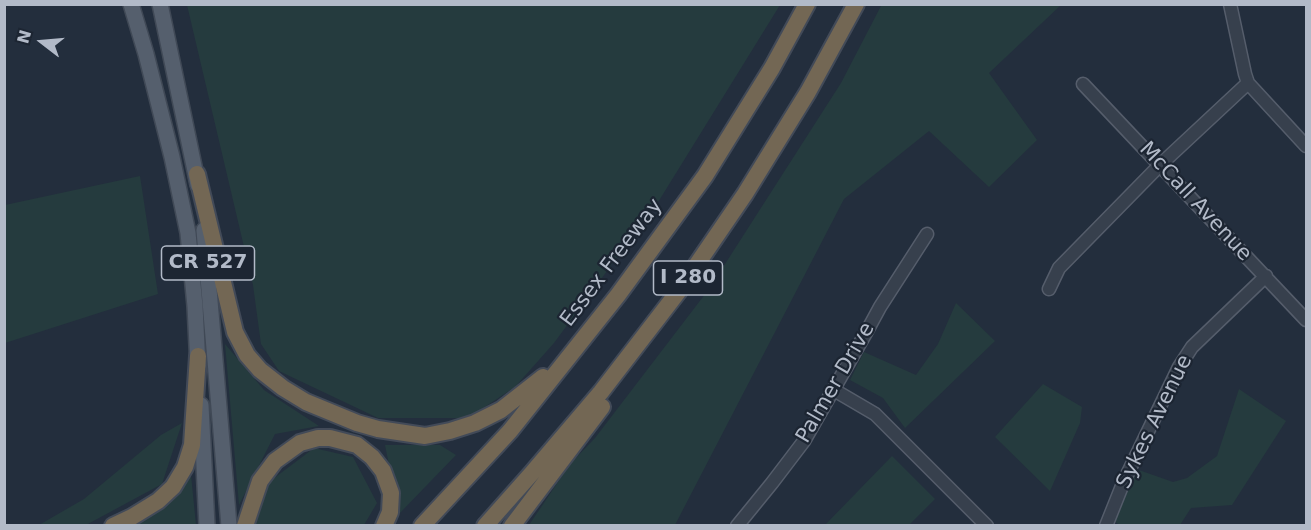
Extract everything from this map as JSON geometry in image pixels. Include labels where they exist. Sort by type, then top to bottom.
[{"type":"highway","name":"Essex Freeway","points":[[422,525],[510,431],[618,295],[705,176],[772,68],[807,4]]},
{"type":"highway","name":"I 280","points":[[484,525],[601,392],[678,292],[756,176],[808,92],[856,4]]},
{"type":"highway","points":[[197,174],[235,332],[247,355],[260,370],[283,388],[306,402],[357,423],[378,429],[426,435],[476,423],[501,410],[551,371],[618,295]]},
{"type":"highway","points":[[512,525],[620,383],[678,292]]},
{"type":"highway","points":[[113,525],[132,517],[158,501],[173,487],[185,467],[192,445],[198,356]]},
{"type":"highway","points":[[245,525],[260,481],[276,460],[300,443],[318,438],[330,438],[357,445],[372,457],[383,471],[391,493],[390,512],[384,525]]},
{"type":"main road","name":"CR 527","points":[[131,4],[172,156],[188,234],[195,306],[207,525]]},
{"type":"main road","name":"CR 527","points":[[160,7],[197,174],[206,246],[229,525]]},
{"type":"street","points":[[1230,4],[1248,83],[1306,146]]},
{"type":"street","points":[[1049,289],[1059,268],[1160,165],[1248,83]]},
{"type":"street","name":"McCall Avenue","points":[[1083,84],[1306,320]]},
{"type":"street","name":"Palmer Drive","points":[[737,525],[804,441],[880,307],[927,234]]},
{"type":"street","name":"Sykes Avenue","points":[[1106,525],[1124,481],[1179,367],[1192,347],[1266,276]]},
{"type":"street","points":[[834,390],[874,414],[987,525]]},
{"type":"green space","points":[[882,4],[1061,5],[989,73],[1037,140],[989,187],[929,131],[844,199],[675,525],[529,525],[570,464],[595,438],[709,289],[841,83]]},
{"type":"green space","points":[[187,5],[780,5],[660,199],[554,343],[515,387],[468,418],[378,418],[279,371],[261,344],[253,285]]},
{"type":"green space","points":[[140,176],[158,294],[5,343],[5,205]]},
{"type":"green space","points":[[956,303],[995,341],[905,428],[883,398],[850,380],[864,352],[916,375],[938,344]]},
{"type":"green space","points":[[225,344],[264,390],[319,426],[275,434],[239,505]]},
{"type":"green space","points":[[1043,384],[1082,407],[1080,423],[1050,491],[995,437]]},
{"type":"green space","points":[[1239,389],[1286,421],[1232,505],[1191,508],[1180,525],[1122,526],[1115,522],[1136,469],[1173,482],[1187,478],[1217,456]]},
{"type":"green space","points":[[182,423],[162,484],[86,525],[39,525],[84,499],[161,435]]},
{"type":"green space","points":[[385,445],[440,445],[456,455],[399,514]]},
{"type":"green space","points":[[314,448],[353,457],[377,503],[364,525],[255,526],[269,482]]},
{"type":"green space","points":[[892,456],[935,499],[909,525],[825,525]]},
{"type":"green space","points":[[191,475],[196,525],[132,526],[160,510]]}]
